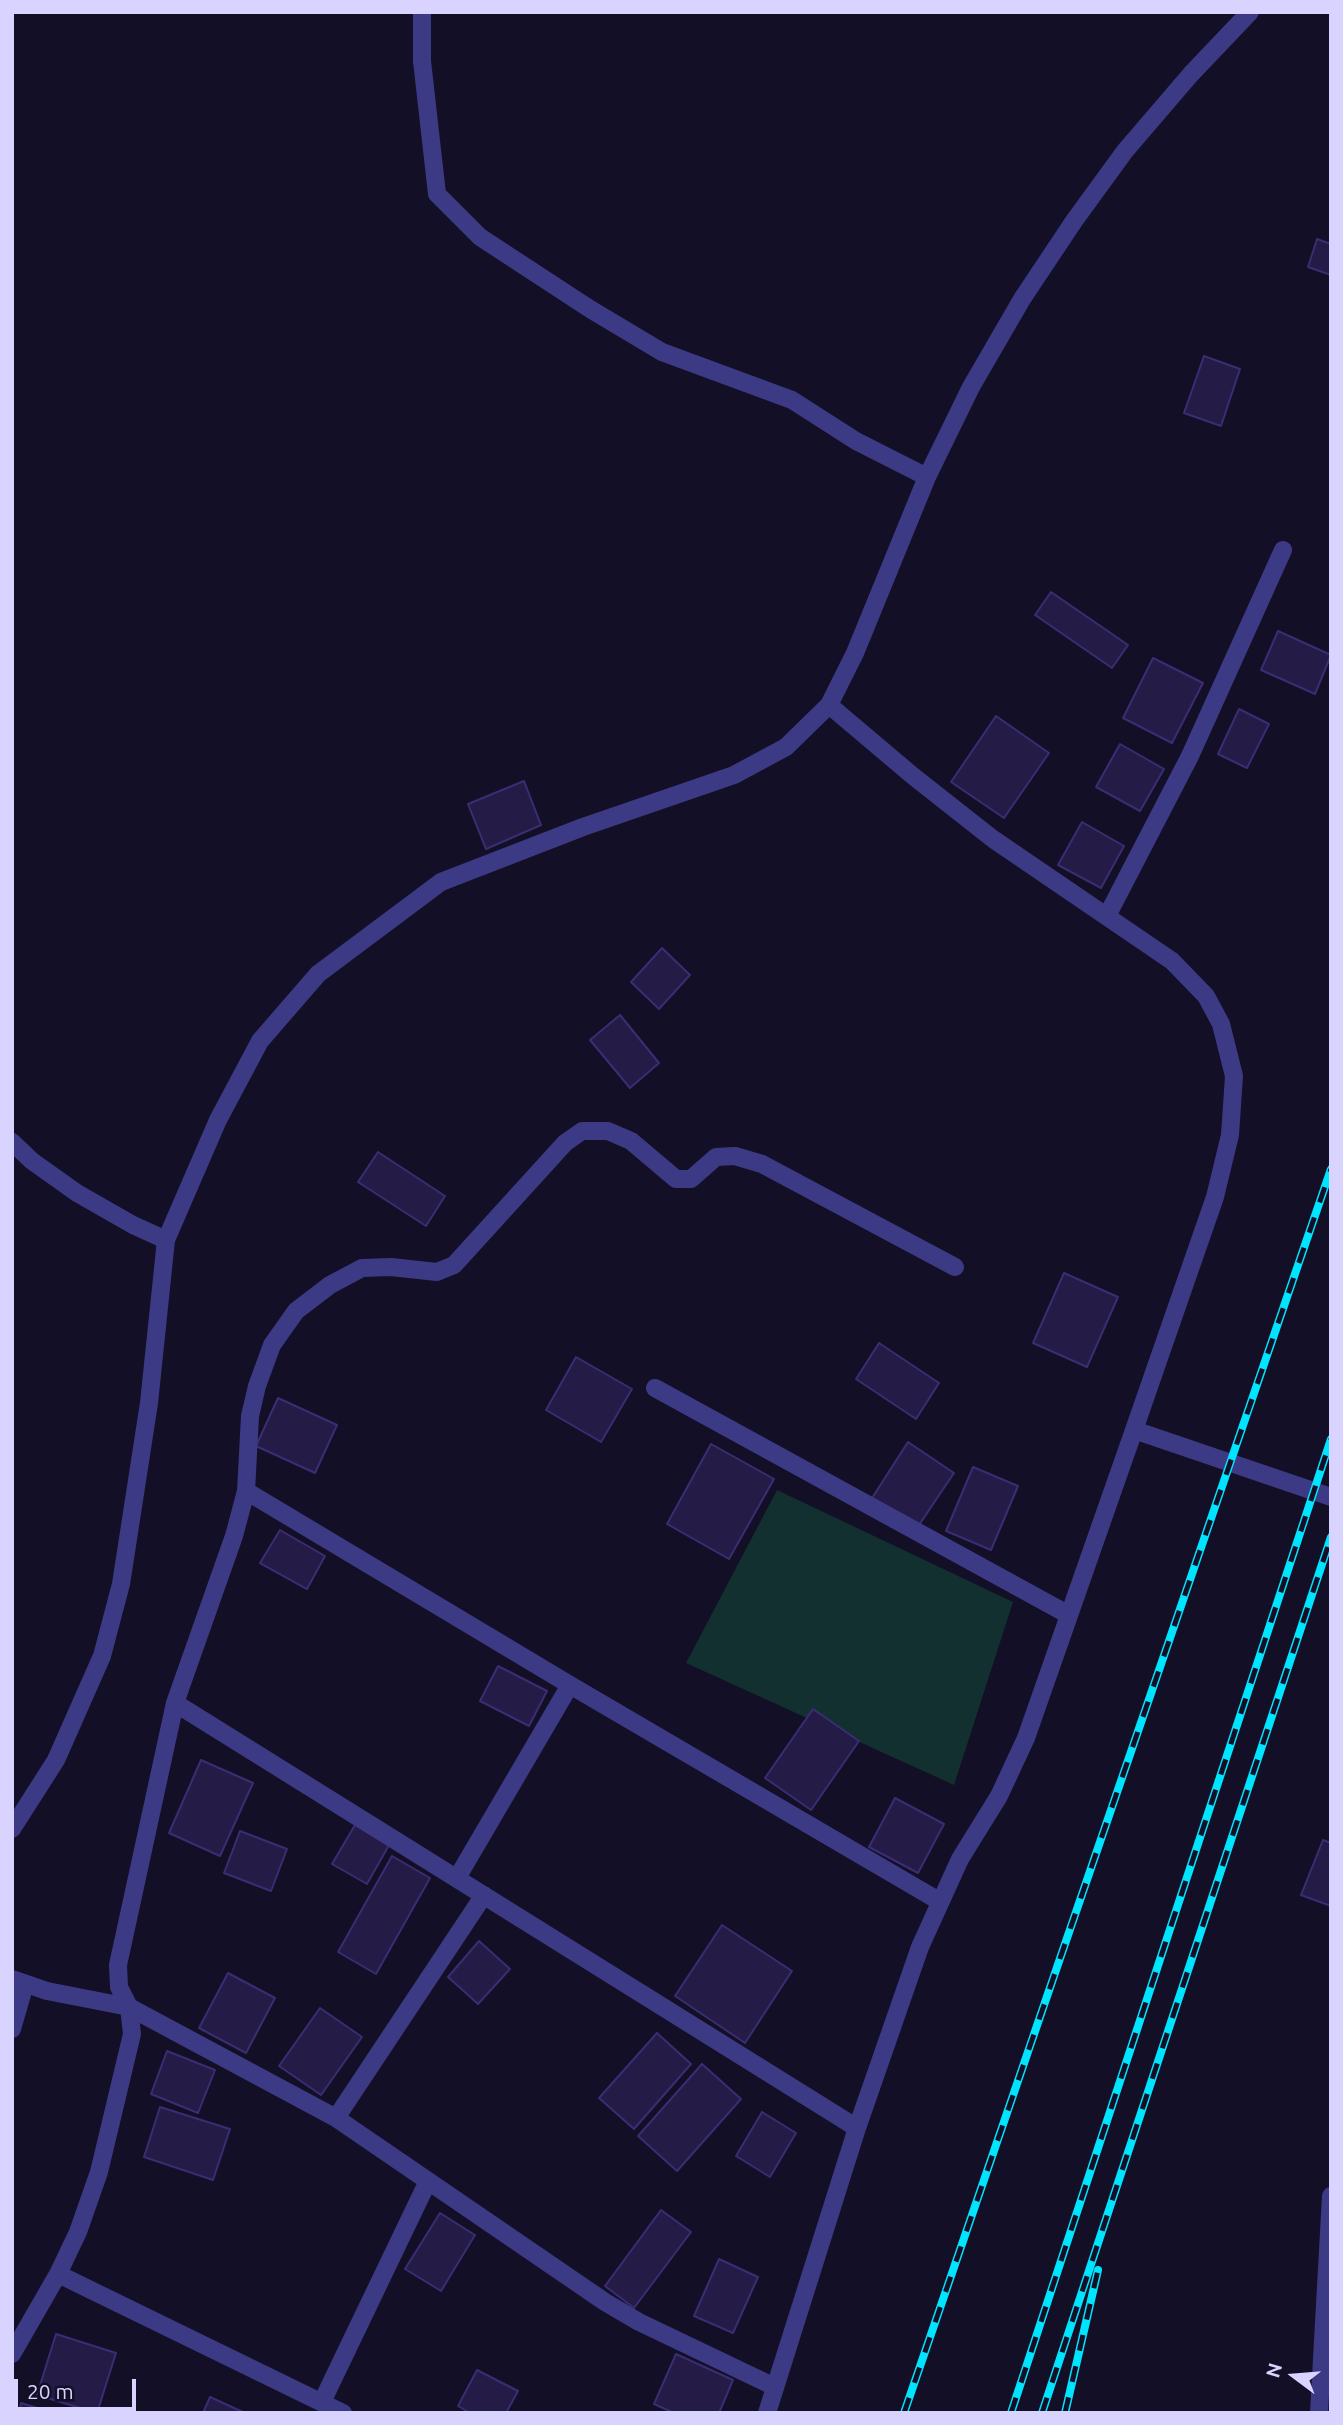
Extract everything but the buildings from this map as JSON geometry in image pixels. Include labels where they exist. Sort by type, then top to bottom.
[{"type":"street","points":[[422,12],[422,61],[437,194],[480,237],[590,309],[662,352],[792,400],[856,441],[927,477]]},
{"type":"street","points":[[12,1829],[56,1760],[103,1656],[121,1584],[149,1403],[166,1240],[218,1120],[260,1041],[318,974],[441,882],[583,827],[734,775],[786,747],[829,705],[855,653],[927,477],[971,387],[1022,299],[1125,151],[1191,74],[1250,12]]},
{"type":"street","points":[[1107,916],[1190,757],[1283,550]]},
{"type":"street","points":[[767,2413],[857,2129],[920,1947],[960,1859],[999,1796],[1026,1738],[1134,1430],[1214,1197],[1230,1135],[1234,1076],[1221,1024],[1206,996],[1172,961],[993,839],[829,705]]},
{"type":"street","points":[[12,2354],[58,2274],[78,2232],[99,2172],[132,2034],[129,2007],[119,1987],[118,1965],[175,1703],[234,1536],[246,1491],[250,1416],[257,1386],[272,1345],[296,1311],[330,1285],[362,1268],[391,1267],[438,1272],[454,1265],[565,1143],[582,1131],[608,1131],[631,1141],[676,1179],[691,1179],[716,1157],[735,1156],[762,1164],[955,1267]]},
{"type":"street","points":[[12,1142],[32,1161],[77,1193],[133,1225],[166,1240]]},
{"type":"street","points":[[655,1388],[1069,1615]]},
{"type":"street","points":[[1134,1430],[1331,1497]]},
{"type":"street","points":[[246,1491],[939,1901]]},
{"type":"street","points":[[457,1878],[570,1685]]},
{"type":"street","points":[[175,1703],[857,2129]]},
{"type":"street","points":[[336,2118],[484,1895]]},
{"type":"street","points":[[12,2029],[19,1981],[129,2007],[336,2118],[616,2309],[775,2387]]},
{"type":"street","points":[[322,2402],[428,2181]]},
{"type":"street","points":[[1319,2413],[1326,2345],[1331,2196]]},
{"type":"street","points":[[58,2274],[344,2413]]},
{"type":"green space","points":[[777,1490],[1013,1602],[954,1785],[686,1663]]},
{"type":"railway","points":[[904,2413],[1331,1169]]},
{"type":"railway","points":[[1011,2413],[1331,1439]]},
{"type":"railway","points":[[1042,2413],[1331,1537]]},
{"type":"railway","points":[[1065,2413],[1098,2270]]}]
